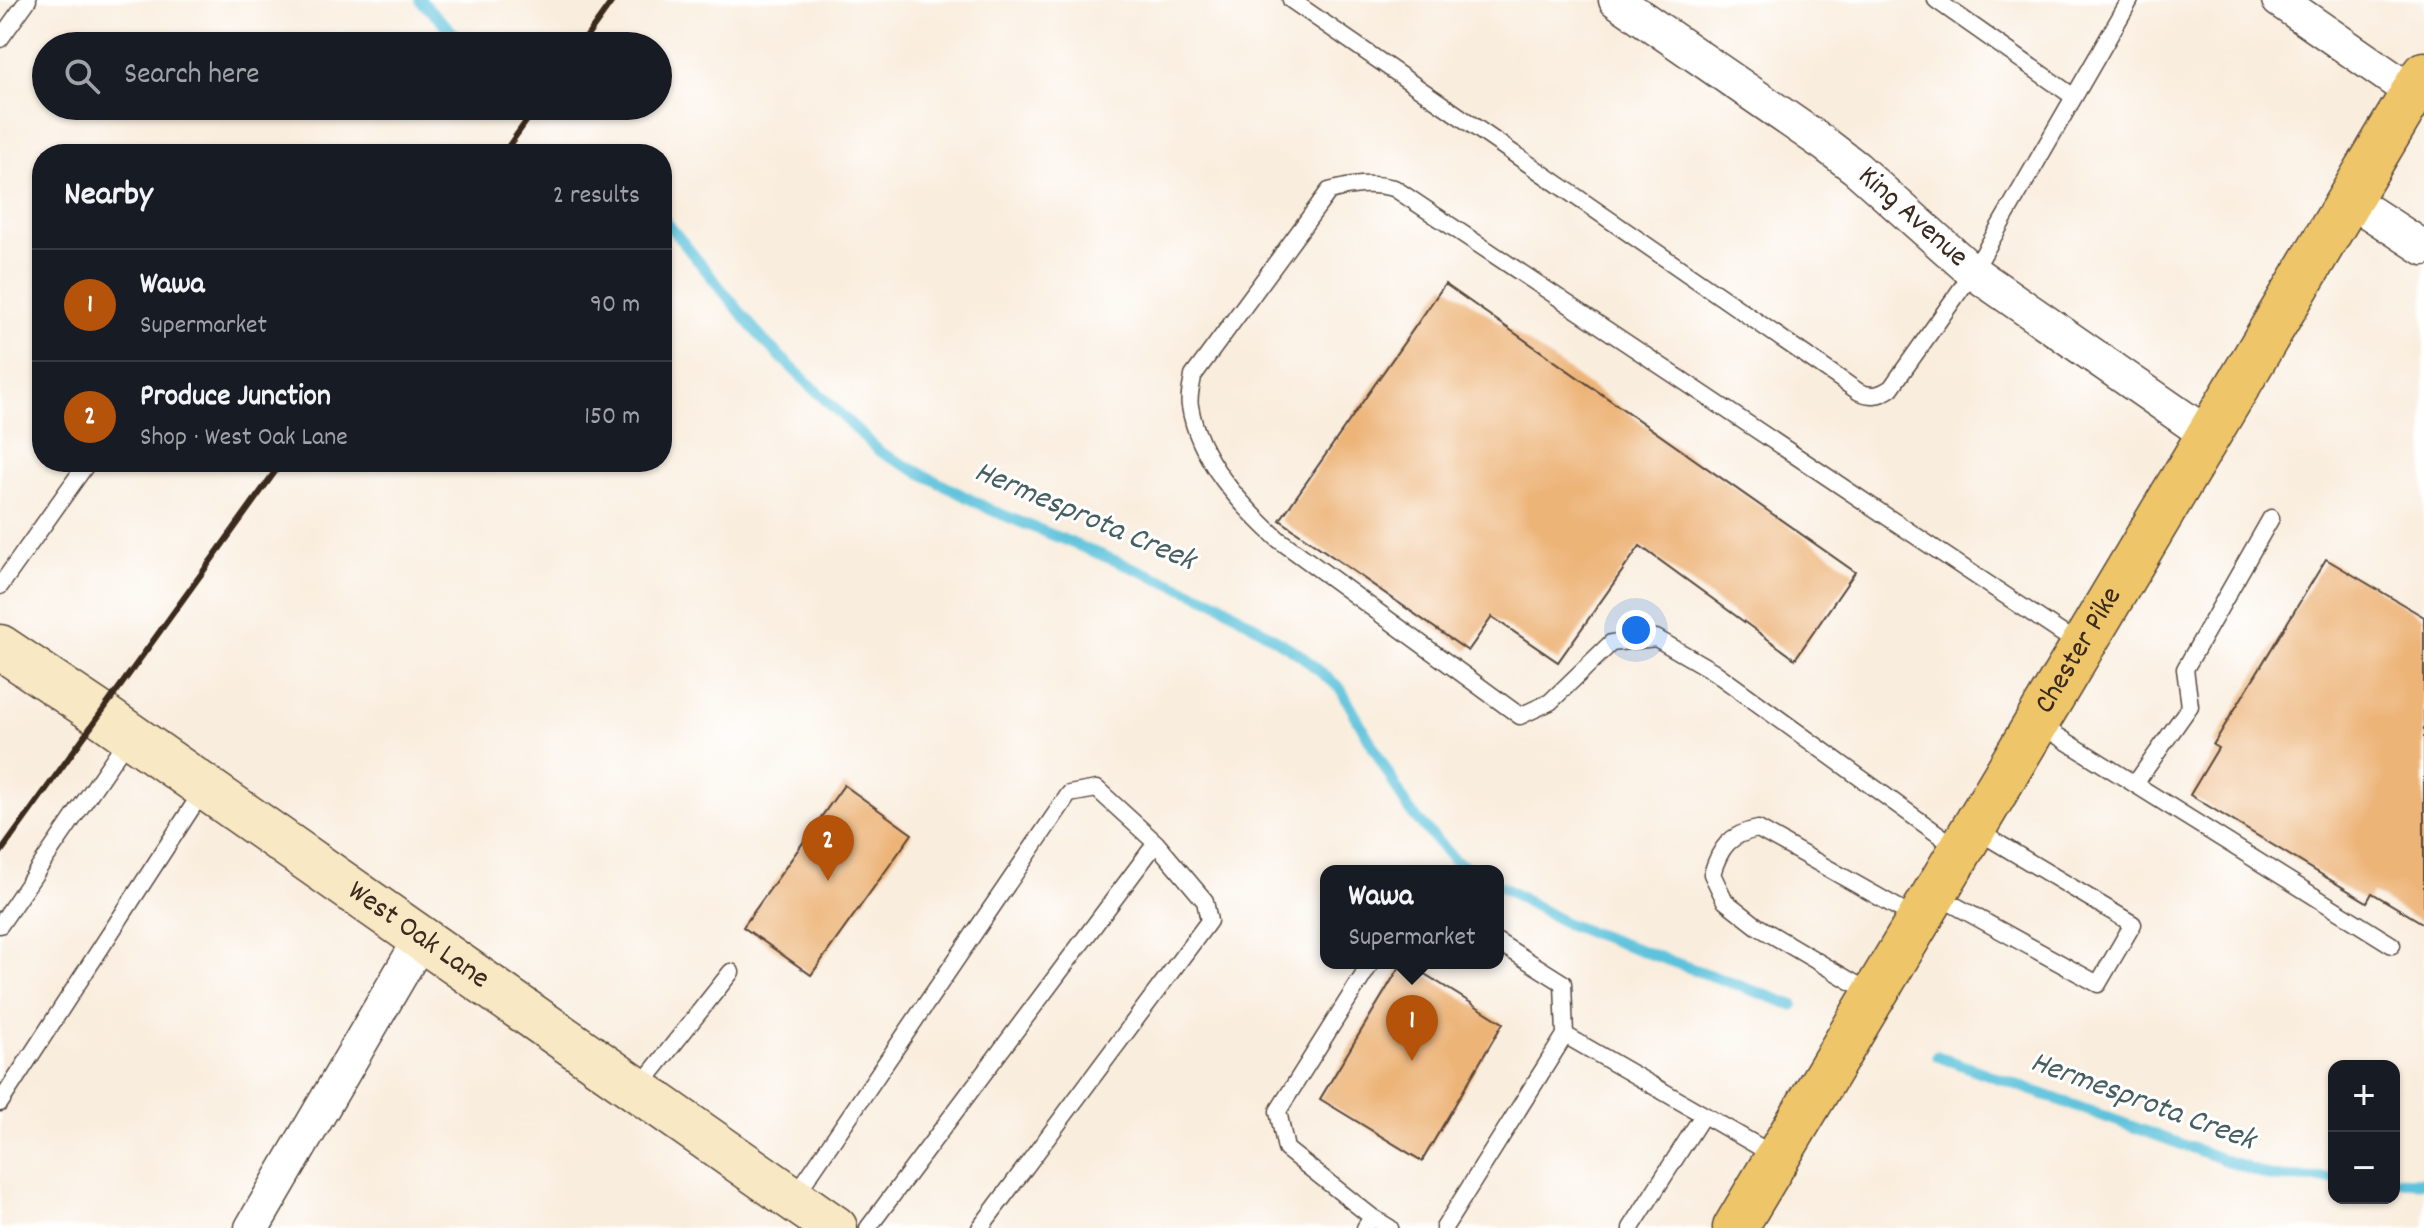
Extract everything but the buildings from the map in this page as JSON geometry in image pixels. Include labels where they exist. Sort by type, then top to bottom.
[{"type":"main road","name":"Chester Pike","points":[[1735,1228],[2349,199],[2420,89]]},
{"type":"main road","name":"West Oak Lane","points":[[0,647],[835,1228]]},
{"type":"street","name":"King Avenue","points":[[1616,0],[1836,153],[1973,272],[2208,435]]},
{"type":"street","points":[[2279,0],[2420,89]]},
{"type":"street","points":[[2349,199],[2424,248]]},
{"type":"street","points":[[252,1228],[421,939]]},
{"type":"lane","points":[[0,39],[28,0]]},
{"type":"lane","points":[[1291,0],[1870,397],[1881,395],[1891,388],[1973,272],[2130,0]]},
{"type":"lane","points":[[1936,0],[2074,97]]},
{"type":"lane","points":[[1874,995],[1757,926],[1725,901],[1712,874],[1718,854],[1739,833],[1758,829],[2098,984],[2133,924],[1967,840],[1713,671],[1656,638],[1611,643],[1550,702],[1520,716],[1278,539],[1248,512],[1212,463],[1195,429],[1189,403],[1193,376],[1329,191],[1358,184],[1394,188],[2082,647]]},
{"type":"lane","points":[[0,586],[81,472]]},
{"type":"lane","points":[[2135,784],[2190,706],[2185,669],[2271,518]]},
{"type":"lane","points":[[2036,723],[2392,945]]},
{"type":"lane","points":[[0,925],[130,735]]},
{"type":"lane","points":[[0,1103],[205,787]]},
{"type":"lane","points":[[793,1198],[1069,794],[1097,789],[1156,843],[1205,901],[1209,921],[980,1228]]},
{"type":"lane","points":[[868,1228],[1156,843]]},
{"type":"lane","points":[[1444,1228],[1565,1035],[1563,983],[1504,946]]},
{"type":"lane","points":[[1367,969],[1278,1111],[1286,1149],[1369,1223],[1390,1228]]},
{"type":"lane","points":[[637,1090],[731,972]]},
{"type":"lane","points":[[1565,1035],[1777,1157]]},
{"type":"lane","points":[[1631,1228],[1703,1115]]},
{"type":"waterway","name":"Hermesprota Creek","points":[[420,0],[453,32]]},
{"type":"waterway","name":"Hermesprota Creek","points":[[672,229],[764,341],[880,452],[991,510],[1217,602],[1299,654],[1340,688],[1409,810],[1454,860],[1463,865]]},
{"type":"waterway","name":"Hermesprota Creek","points":[[1504,888],[1567,924],[1793,1005]]},
{"type":"waterway","name":"Hermesprota Creek","points":[[1937,1056],[2272,1177],[2328,1179]]},
{"type":"waterway","name":"Hermesprota Creek","points":[[2400,1181],[2424,1182]]},
{"type":"railway","points":[[590,32],[613,0]]},
{"type":"railway","points":[[510,144],[527,120]]},
{"type":"railway","points":[[0,853],[275,472]]},
{"type":"place","name":"Produce Junction","points":[[828,881]]},
{"type":"place","name":"Wawa","points":[[1412,1061]]}]
